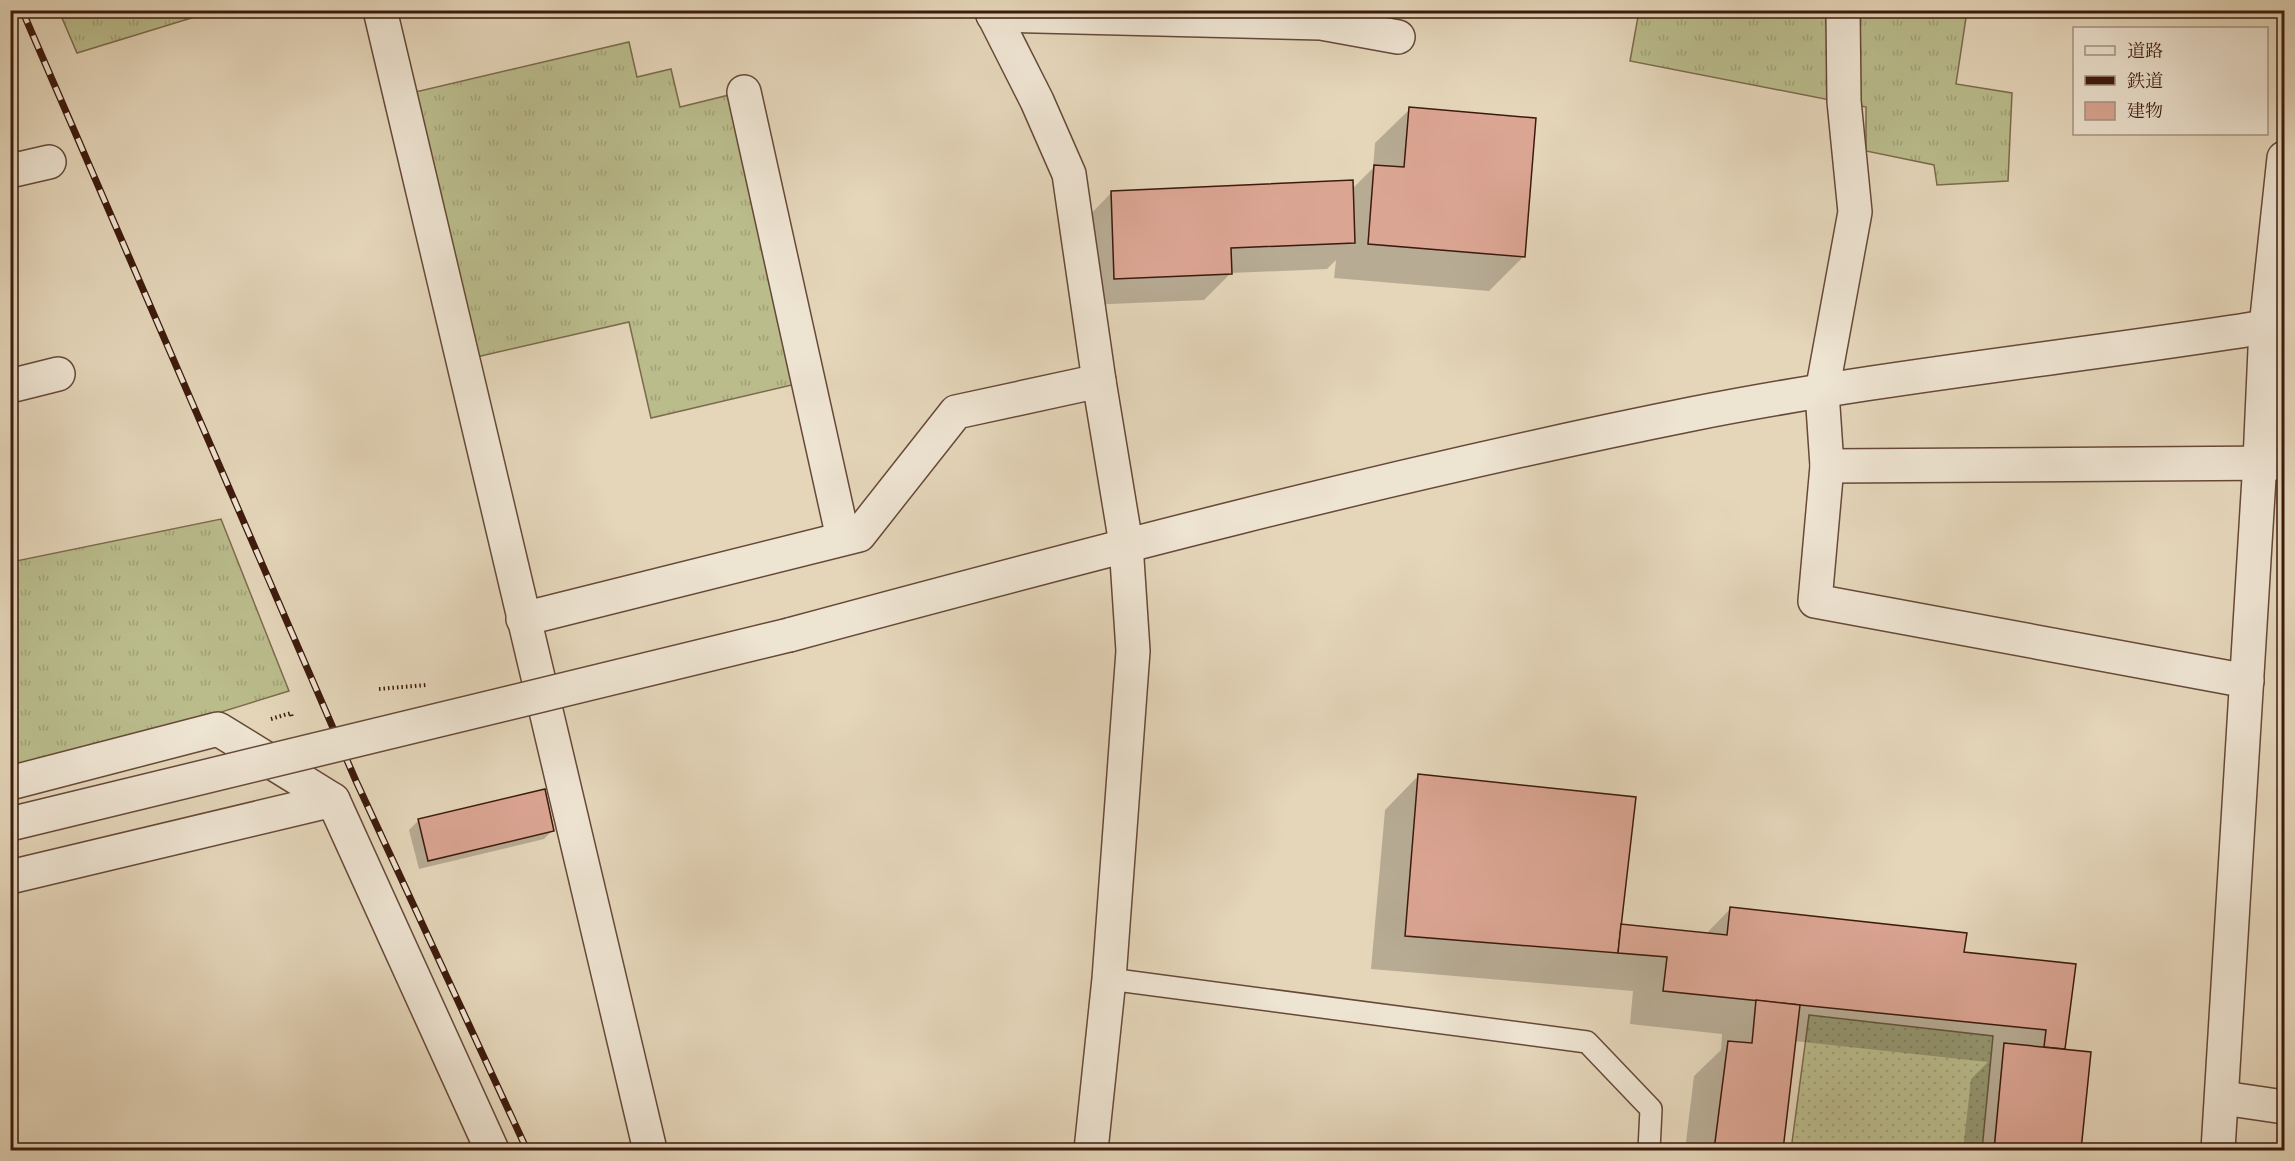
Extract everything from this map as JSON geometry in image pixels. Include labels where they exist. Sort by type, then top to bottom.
[{"type":"street","points":[[380,10],[650,1150]]},
{"type":"street","points":[[1843,10],[1844,101],[1856,212],[1822,392],[1827,466],[1815,601],[2247,681]]},
{"type":"street","points":[[1090,1150],[1109,979],[1133,651],[1126,544],[1099,381],[1069,174],[1037,101],[992,13],[1321,23],[1398,37]]},
{"type":"street","points":[[744,92],[843,538]]},
{"type":"street","points":[[2218,1150],[2247,681],[2272,462],[2275,325],[2284,158]]},
{"type":"street","points":[[10,171],[49,162]]},
{"type":"street","points":[[10,824],[789,635],[1126,544],[1437,468],[1696,413],[1822,392],[2275,325]]},
{"type":"street","points":[[10,386],[58,374]]},
{"type":"street","points":[[523,619],[859,534],[956,412],[1099,381]]},
{"type":"street","points":[[1827,466],[2272,462]]},
{"type":"street","points":[[10,783],[218,729],[333,800],[492,1150]]},
{"type":"street","points":[[10,877],[333,800]]},
{"type":"street","points":[[2223,1098],[2284,1107]]},
{"type":"lane","points":[[1109,979],[1587,1042],[1651,1109],[1650,1150]]},
{"type":"green space","points":[[59,11],[197,11],[198,16],[77,53]]},
{"type":"green space","points":[[1639,11],[1967,11],[1956,84],[2012,93],[2008,181],[1937,185],[1934,165],[1866,151],[1866,107],[1630,61]]},
{"type":"green space","points":[[629,42],[637,77],[671,69],[680,107],[729,95],[796,384],[651,418],[629,322],[472,358],[411,93]]},
{"type":"green space","points":[[221,519],[289,691],[11,777],[11,562]]},
{"type":"green space","points":[[1809,1015],[1993,1036],[1982,1150],[1791,1150]]},
{"type":"building","points":[[1409,107],[1536,118],[1525,257],[1368,244],[1374,165],[1404,167]]},
{"type":"building","points":[[1353,180],[1355,243],[1231,248],[1232,274],[1114,279],[1111,191]]},
{"type":"building","points":[[1418,774],[1636,797],[1618,953],[1405,936]]},
{"type":"building","points":[[545,789],[554,831],[428,861],[418,819]]},
{"type":"building","points":[[1730,907],[1967,933],[1964,952],[2076,964],[2065,1049],[2044,1047],[2046,1030],[1663,991],[1667,957],[1618,953],[1621,924],[1727,935]]},
{"type":"building","points":[[1756,1000],[1800,1005],[1783,1150],[1714,1150],[1728,1041],[1752,1043]]},
{"type":"building","points":[[2004,1043],[2091,1052],[2081,1150],[1994,1150]]},
{"type":"railway","points":[[22,10],[356,781],[527,1150]]}]
